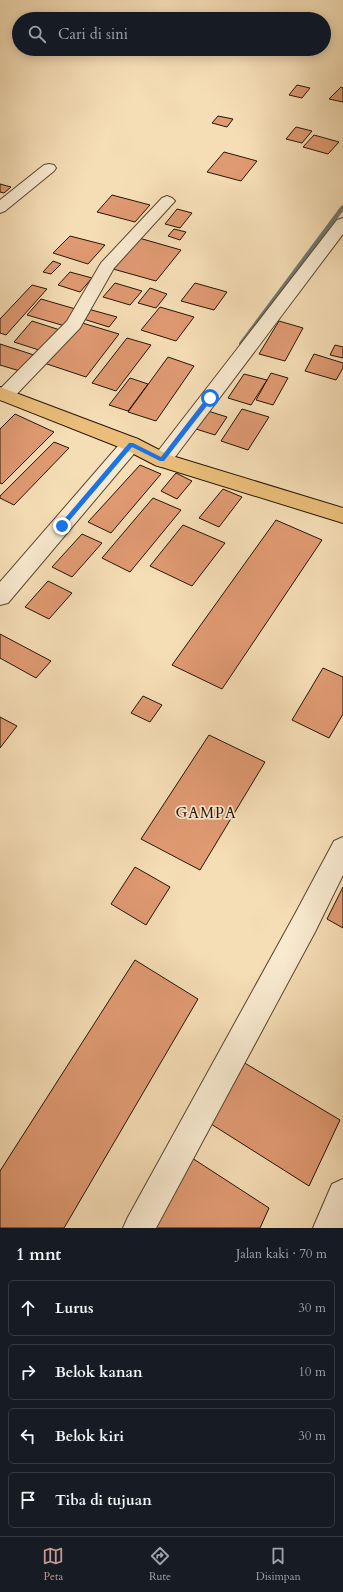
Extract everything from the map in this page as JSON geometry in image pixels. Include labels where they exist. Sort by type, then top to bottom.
[{"type":"main road","points":[[2,394],[131,444],[162,460],[343,516]]},
{"type":"street","points":[[0,208],[49,168]]},
{"type":"street","points":[[2,394],[74,324],[107,266],[167,201]]},
{"type":"street","points":[[162,460],[343,223]]},
{"type":"street","points":[[0,597],[131,444]]},
{"type":"street","points":[[139,1228],[305,923],[343,849]]},
{"type":"street","points":[[329,1228],[343,1195]]},
{"type":"building","points":[[297,85],[310,88],[302,98],[289,95]]},
{"type":"building","points":[[341,87],[343,88],[343,102],[329,99]]},
{"type":"building","points":[[218,116],[233,119],[227,127],[212,123]]},
{"type":"building","points":[[296,127],[312,131],[302,143],[286,139]]},
{"type":"building","points":[[314,135],[339,142],[328,154],[303,147]]},
{"type":"building","points":[[224,152],[257,161],[241,181],[207,172]]},
{"type":"building","points":[[0,184],[11,187],[4,193],[0,192]]},
{"type":"building","points":[[112,195],[150,205],[135,222],[97,212]]},
{"type":"building","points":[[177,209],[192,213],[180,228],[165,224]]},
{"type":"building","points":[[174,229],[186,232],[180,240],[168,236]]},
{"type":"building","points":[[70,236],[105,245],[88,264],[53,253]]},
{"type":"building","points":[[139,238],[181,250],[156,281],[113,269]]},
{"type":"building","points":[[53,261],[61,264],[51,274],[43,272]]},
{"type":"building","points":[[70,272],[92,278],[80,292],[58,285]]},
{"type":"building","points":[[115,283],[142,291],[130,305],[103,297]]},
{"type":"building","points":[[195,283],[227,292],[214,310],[181,301]]},
{"type":"building","points":[[32,285],[47,289],[6,335],[0,333],[0,319]]},
{"type":"building","points":[[150,288],[167,294],[156,308],[138,303]]},
{"type":"building","points":[[41,299],[79,310],[65,326],[27,315]]},
{"type":"building","points":[[160,307],[194,317],[176,341],[141,330]]},
{"type":"building","points":[[88,309],[117,317],[109,327],[80,318]]},
{"type":"building","points":[[32,321],[60,330],[42,351],[14,342]]},
{"type":"building","points":[[279,321],[303,328],[285,361],[259,354]]},
{"type":"building","points":[[79,322],[119,334],[86,377],[44,363]]},
{"type":"building","points":[[127,338],[151,345],[116,391],[92,383]]},
{"type":"building","points":[[0,344],[34,355],[20,371],[0,365]]},
{"type":"building","points":[[335,345],[343,347],[343,358],[330,355]]},
{"type":"building","points":[[314,354],[343,363],[343,368],[336,380],[305,371]]},
{"type":"building","points":[[168,357],[194,366],[156,421],[128,412]]},
{"type":"building","points":[[271,373],[288,378],[273,405],[256,400]]},
{"type":"building","points":[[244,374],[267,380],[251,405],[228,398]]},
{"type":"building","points":[[130,378],[148,384],[128,411],[109,405]]},
{"type":"building","points":[[242,409],[269,417],[248,450],[221,441]]},
{"type":"building","points":[[208,411],[227,417],[215,435],[196,429]]},
{"type":"building","points":[[15,414],[54,432],[2,484],[0,483],[0,429]]},
{"type":"building","points":[[54,442],[69,448],[14,505],[0,498],[0,496]]},
{"type":"building","points":[[140,465],[161,474],[111,533],[88,522]]},
{"type":"building","points":[[176,473],[192,481],[177,499],[161,491]]},
{"type":"building","points":[[223,489],[242,497],[219,527],[199,518]]},
{"type":"building","points":[[153,498],[181,510],[130,572],[102,558]]},
{"type":"building","points":[[276,520],[322,540],[222,689],[172,665]]},
{"type":"building","points":[[183,525],[225,543],[192,586],[150,566]]},
{"type":"building","points":[[82,534],[102,543],[72,577],[52,567]]},
{"type":"building","points":[[48,581],[72,593],[49,619],[25,607]]},
{"type":"building","points":[[0,634],[51,661],[36,678],[0,658]]},
{"type":"building","points":[[323,668],[343,677],[343,714],[329,738],[292,720]]},
{"type":"building","points":[[143,696],[162,705],[150,722],[131,713]]},
{"type":"building","points":[[0,717],[17,726],[0,748]]},
{"type":"building","points":[[209,735],[265,762],[200,870],[141,839]]},
{"type":"building","points":[[135,867],[170,887],[146,925],[111,904]]},
{"type":"building","points":[[343,887],[343,928],[327,919]]},
{"type":"building","points":[[135,960],[198,999],[64,1228],[0,1228],[0,1171]]},
{"type":"building","points":[[243,1062],[340,1120],[309,1186],[211,1124]]},
{"type":"building","points":[[192,1158],[269,1208],[260,1228],[156,1228]]},
{"type":"waterway","points":[[241,344],[343,207]]},
{"type":"district","name":"GAMPA","points":[[206,813]]},
{"type":"route","points":[[62,526],[131,444],[162,460],[210,398]]}]
